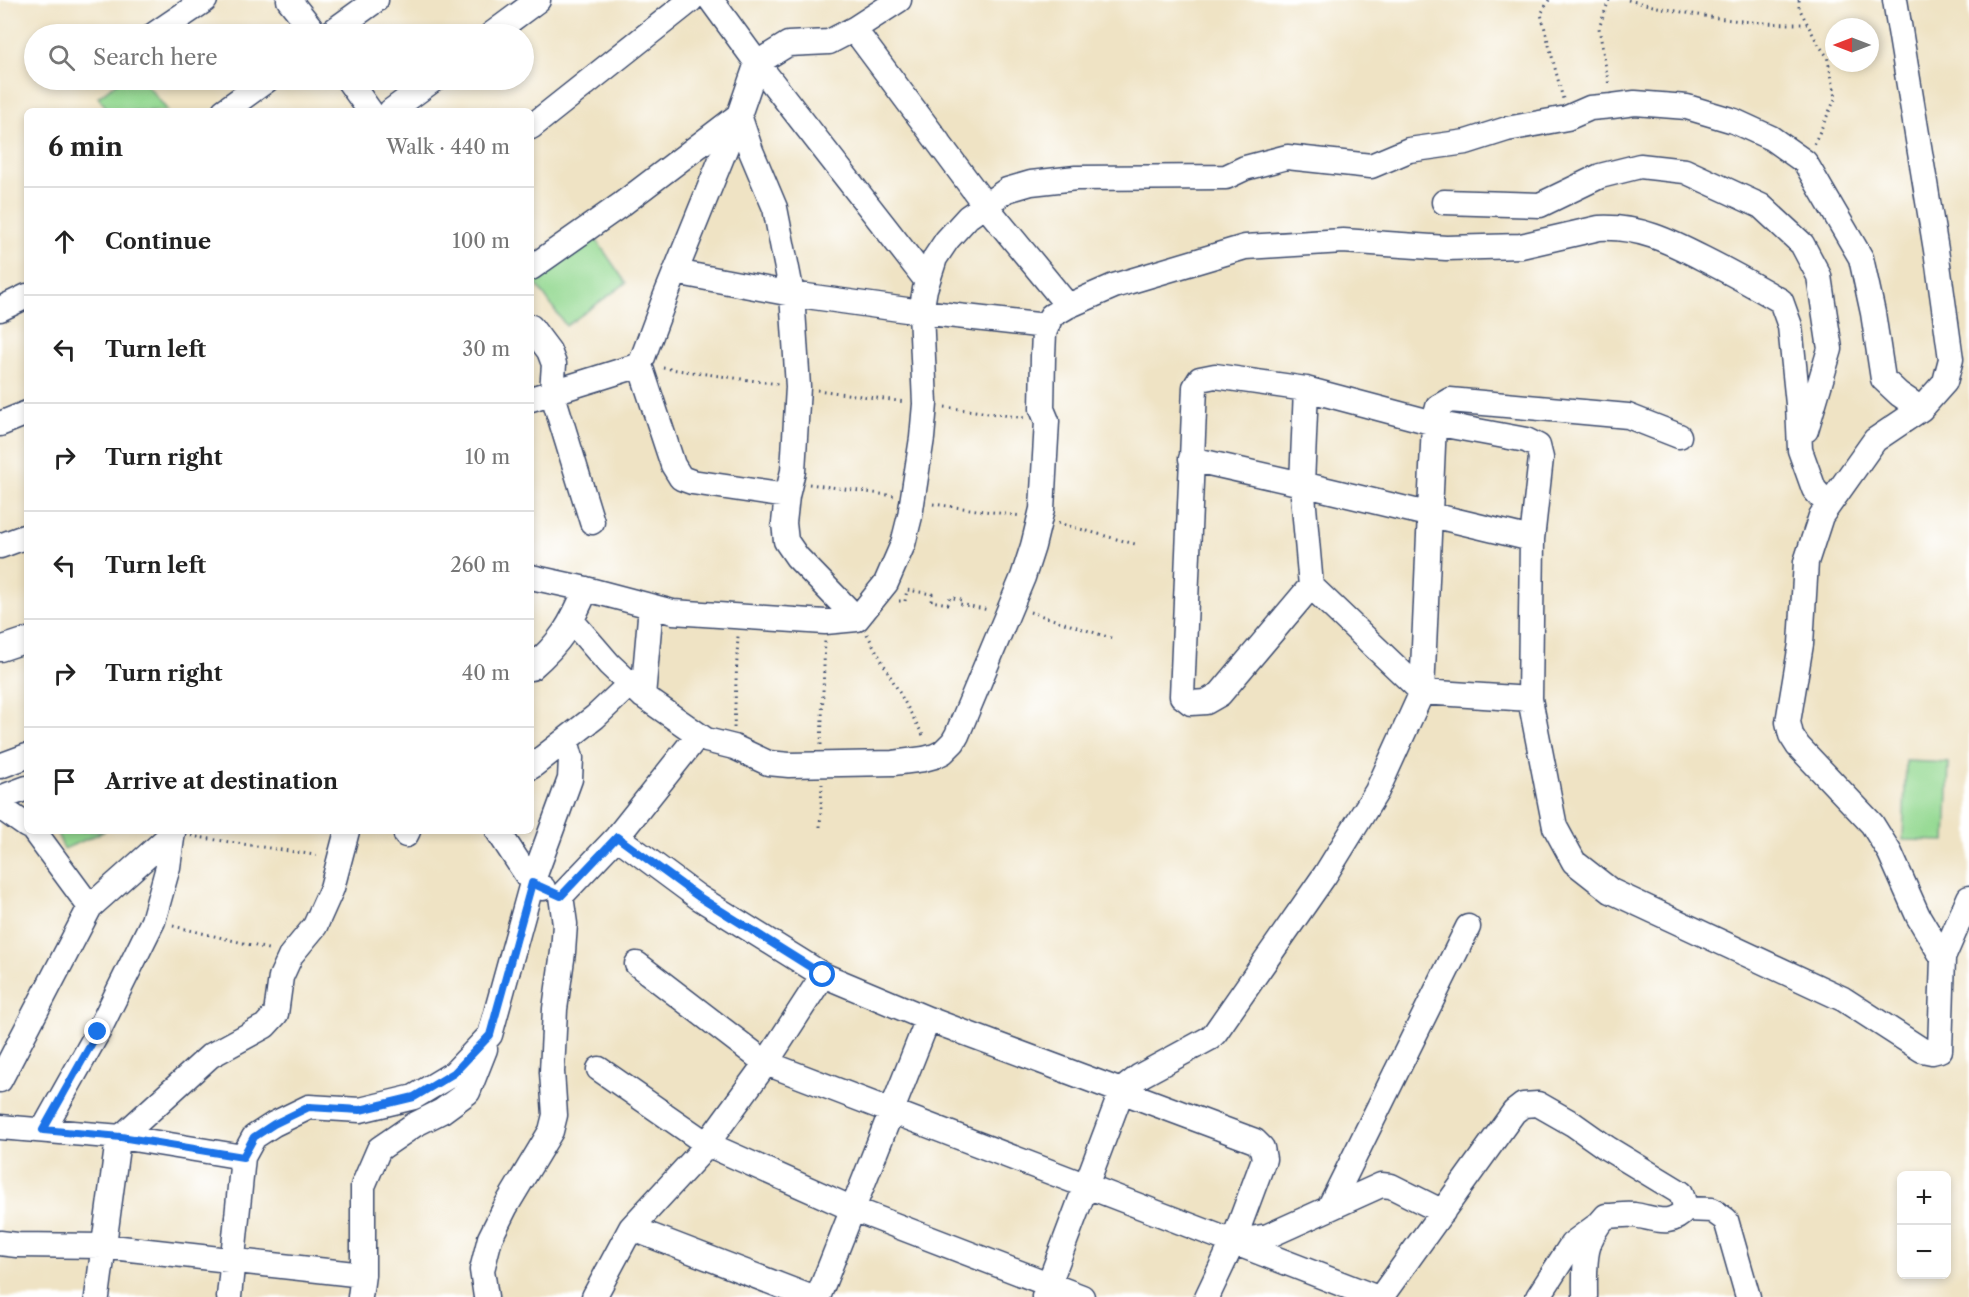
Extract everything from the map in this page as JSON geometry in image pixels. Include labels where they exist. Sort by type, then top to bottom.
[{"type":"street","points":[[170,24],[205,0]]},
{"type":"street","points":[[289,0],[308,24]]},
{"type":"street","points":[[342,24],[376,0]]},
{"type":"street","points":[[506,24],[538,0]]},
{"type":"street","points":[[534,124],[691,0]]},
{"type":"street","points":[[711,0],[757,63],[927,281]]},
{"type":"street","points":[[794,490],[692,482],[681,477],[673,465],[640,365],[739,115],[757,63],[788,44],[829,42],[899,0]]},
{"type":"street","points":[[1895,0],[1936,250],[1951,359],[1945,382],[1921,409],[1875,440],[1821,516],[1806,562],[1801,644],[1788,722],[1798,746],[1872,824],[1890,853],[1918,916],[1942,958]]},
{"type":"street","points":[[854,29],[985,205],[1068,306]]},
{"type":"street","points":[[228,108],[253,90]]},
{"type":"street","points":[[355,90],[368,108]]},
{"type":"street","points":[[396,108],[420,90]]},
{"type":"street","points":[[861,625],[886,583],[903,544],[914,499],[925,405],[921,312],[927,281],[935,258],[947,240],[968,217],[1007,190],[1031,183],[1076,178],[1226,177],[1245,168],[1287,157],[1371,166],[1409,150],[1466,142],[1507,129],[1567,118],[1590,108],[1635,103],[1687,107],[1753,129],[1771,138],[1805,162],[1861,258],[1873,313],[1883,379],[1899,394],[1921,409]]},
{"type":"street","points":[[534,266],[622,204],[739,115]]},
{"type":"street","points":[[739,115],[775,208],[792,294],[798,387],[794,490],[784,523],[786,541],[861,625]]},
{"type":"street","points":[[1444,202],[1540,205],[1600,176],[1640,166],[1685,171],[1761,206],[1802,244],[1819,276],[1830,349],[1800,450]]},
{"type":"street","points":[[572,621],[609,664],[636,690],[699,735],[768,763],[777,765],[902,762],[924,759],[943,752],[953,742],[967,713],[1023,577],[1042,509],[1047,422],[1042,409],[1046,326],[1052,316],[1068,306],[1114,286],[1245,248],[1343,241],[1446,248],[1521,246],[1599,228],[1621,227],[1676,244],[1781,301],[1790,326],[1800,450],[1814,489],[1828,505]]},
{"type":"street","points":[[675,272],[792,294],[1046,326]]},
{"type":"street","points":[[0,309],[24,297]]},
{"type":"street","points":[[534,331],[549,351],[554,364],[541,396],[592,522]]},
{"type":"street","points":[[541,396],[640,365]]},
{"type":"street","points":[[1311,586],[1220,694],[1206,702],[1191,704],[1182,696],[1195,387],[1200,378],[1215,376],[1306,389],[1434,423],[1526,440],[1538,446],[1541,458],[1532,538],[1530,699],[1555,827],[1574,862],[1611,891],[1843,999],[1922,1050],[1932,1052],[1940,1050],[1942,958],[1969,898]]},
{"type":"street","points":[[1306,389],[1302,484],[1311,586],[1422,692],[1530,699]]},
{"type":"street","points":[[1047,1291],[1122,1090],[1140,1076],[1210,1038],[1215,1033],[1325,875],[1377,791],[1422,692],[1434,423],[1438,408],[1450,400],[1629,416],[1678,436]]},
{"type":"street","points":[[0,424],[24,414]]},
{"type":"street","points":[[1191,459],[1532,538]]},
{"type":"street","points":[[0,546],[24,537]]},
{"type":"street","points":[[534,578],[673,612],[861,625]]},
{"type":"street","points":[[534,665],[555,645],[572,621],[586,589]]},
{"type":"street","points":[[534,765],[595,717],[636,690],[651,606]]},
{"type":"street","points":[[0,649],[24,640]]},
{"type":"street","points":[[486,1297],[482,1270],[490,1238],[506,1206],[551,1131],[555,1114],[552,1072],[555,1009],[563,952],[564,924],[561,896],[617,837],[699,735]]},
{"type":"street","points":[[0,1243],[103,1246],[234,1261],[361,1286],[363,1186],[379,1149],[414,1125],[442,1111],[468,1092],[490,1035],[532,883],[570,780],[571,758],[566,740]]},
{"type":"street","points":[[0,766],[24,757]]},
{"type":"street","points":[[0,798],[24,789]]},
{"type":"street","points":[[0,807],[24,824]]},
{"type":"street","points":[[36,834],[90,907]]},
{"type":"street","points":[[0,1080],[90,907],[171,834]]},
{"type":"street","points":[[43,1130],[98,1032],[153,921],[168,867],[173,834]]},
{"type":"street","points":[[97,1297],[117,1147],[121,1137],[210,1056],[265,1026],[276,1014],[281,977],[291,954],[315,926],[332,888],[346,834]]},
{"type":"street","points":[[500,834],[532,883],[561,896]]},
{"type":"street","points":[[617,837],[699,897],[823,975],[927,1019],[1255,1141],[1262,1148],[1264,1159],[1233,1242],[1208,1297]]},
{"type":"street","points":[[1329,1208],[1468,927]]},
{"type":"street","points":[[637,964],[766,1063],[1375,1297]]},
{"type":"street","points":[[594,1297],[631,1228],[706,1144],[766,1063],[823,975]]},
{"type":"street","points":[[818,1297],[927,1019]]},
{"type":"street","points":[[229,1297],[243,1157],[254,1137],[274,1124],[309,1107],[360,1110],[414,1097],[454,1073],[490,1035]]},
{"type":"street","points":[[599,1069],[706,1144],[1047,1291],[1082,1297]]},
{"type":"street","points":[[1381,1297],[1514,1112],[1523,1105],[1538,1104],[1574,1124],[1606,1148],[1681,1193],[1686,1209]]},
{"type":"street","points":[[0,1127],[121,1137],[243,1157]]},
{"type":"street","points":[[1233,1242],[1268,1236],[1381,1185],[1391,1186],[1443,1212]]},
{"type":"street","points":[[1538,1297],[1572,1244],[1606,1216],[1632,1214],[1663,1221],[1679,1218],[1686,1209]]},
{"type":"street","points":[[1686,1209],[1712,1210],[1726,1220],[1748,1297]]},
{"type":"street","points":[[1585,1297],[1585,1255],[1594,1227]]},
{"type":"street","points":[[631,1228],[810,1297]]},
{"type":"path","points":[[1549,0],[1541,14],[1563,99]]},
{"type":"path","points":[[1609,0],[1599,28],[1609,87]]},
{"type":"path","points":[[1628,0],[1721,20],[1768,24],[1808,24]]},
{"type":"path","points":[[1799,0],[1799,8],[1827,56],[1836,97],[1810,152]]},
{"type":"path","points":[[640,365],[1047,422]]},
{"type":"path","points":[[794,490],[905,498]]},
{"type":"path","points":[[927,504],[1031,517]]},
{"type":"path","points":[[1054,518],[1053,522],[1135,544]]},
{"type":"path","points":[[896,601],[905,601],[908,590],[932,594],[931,601],[948,604],[950,597],[961,600],[960,604],[990,610]]},
{"type":"path","points":[[1022,609],[1111,638]]},
{"type":"path","points":[[861,625],[925,739]]},
{"type":"path","points":[[734,731],[738,628]]},
{"type":"path","points":[[821,751],[825,631]]},
{"type":"path","points":[[820,827],[822,773]]},
{"type":"path","points":[[185,834],[340,859]]},
{"type":"path","points":[[153,921],[291,954]]},
{"type":"green space","points":[[107,90],[151,90],[166,108],[107,108],[98,97]]},
{"type":"green space","points":[[593,235],[626,283],[566,326],[534,281],[534,277]]},
{"type":"green space","points":[[1906,761],[1949,763],[1946,841],[1903,840]]},
{"type":"green space","points":[[57,834],[98,834],[64,849]]},
{"type":"route","points":[[98,1032],[43,1130],[121,1137],[243,1157],[254,1137],[274,1124],[309,1107],[360,1110],[414,1097],[454,1073],[490,1035],[532,883],[561,896],[617,837],[699,897],[823,975]]}]
